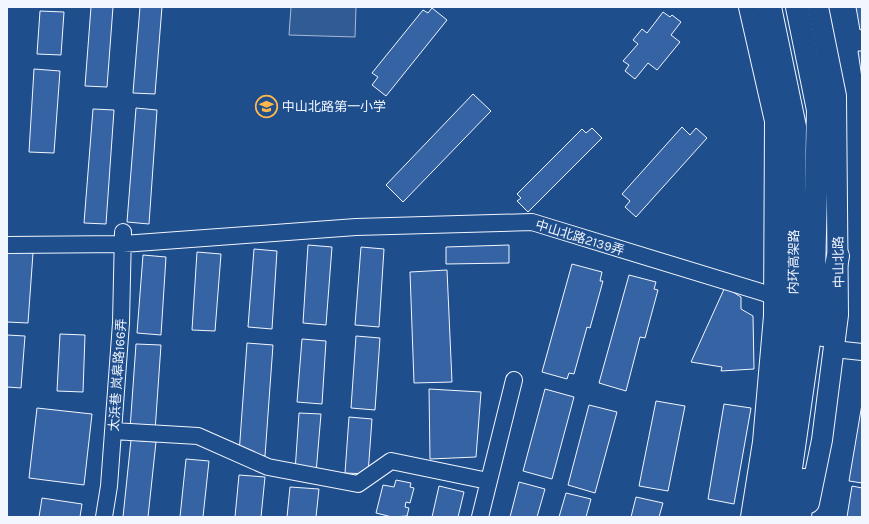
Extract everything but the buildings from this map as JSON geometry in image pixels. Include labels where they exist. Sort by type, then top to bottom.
[{"type":"highway","name":"内环高架路","points":[[765,517],[792,310],[795,127],[770,7]]},
{"type":"highway","name":"内环高架路","points":[[784,517],[813,314],[818,110],[797,7]]},
{"type":"highway","points":[[800,517],[826,352],[838,256]]},
{"type":"main road","points":[[749,7],[775,121],[774,316],[763,442],[751,517]]},
{"type":"main road","name":"中山北路","points":[[818,7],[836,96],[838,256]]},
{"type":"main road","points":[[806,517],[822,440],[826,352]]},
{"type":"street","name":"中山北路2139弄","points":[[7,245],[356,227],[532,222],[774,296]]},
{"type":"street","name":"太浜巷 岚皋路166弄","points":[[104,517],[109,486],[122,323],[123,238]]},
{"type":"street","points":[[826,352],[862,352]]},
{"type":"street","points":[[480,517],[514,380]]},
{"type":"street","points":[[113,432],[198,436],[268,467],[358,484],[391,461],[488,481]]},
{"type":"shaded area","points":[[291,7],[356,7],[355,37],[289,35]]},
{"type":"place","name":"中山北路第一小学","points":[[267,106]]}]
